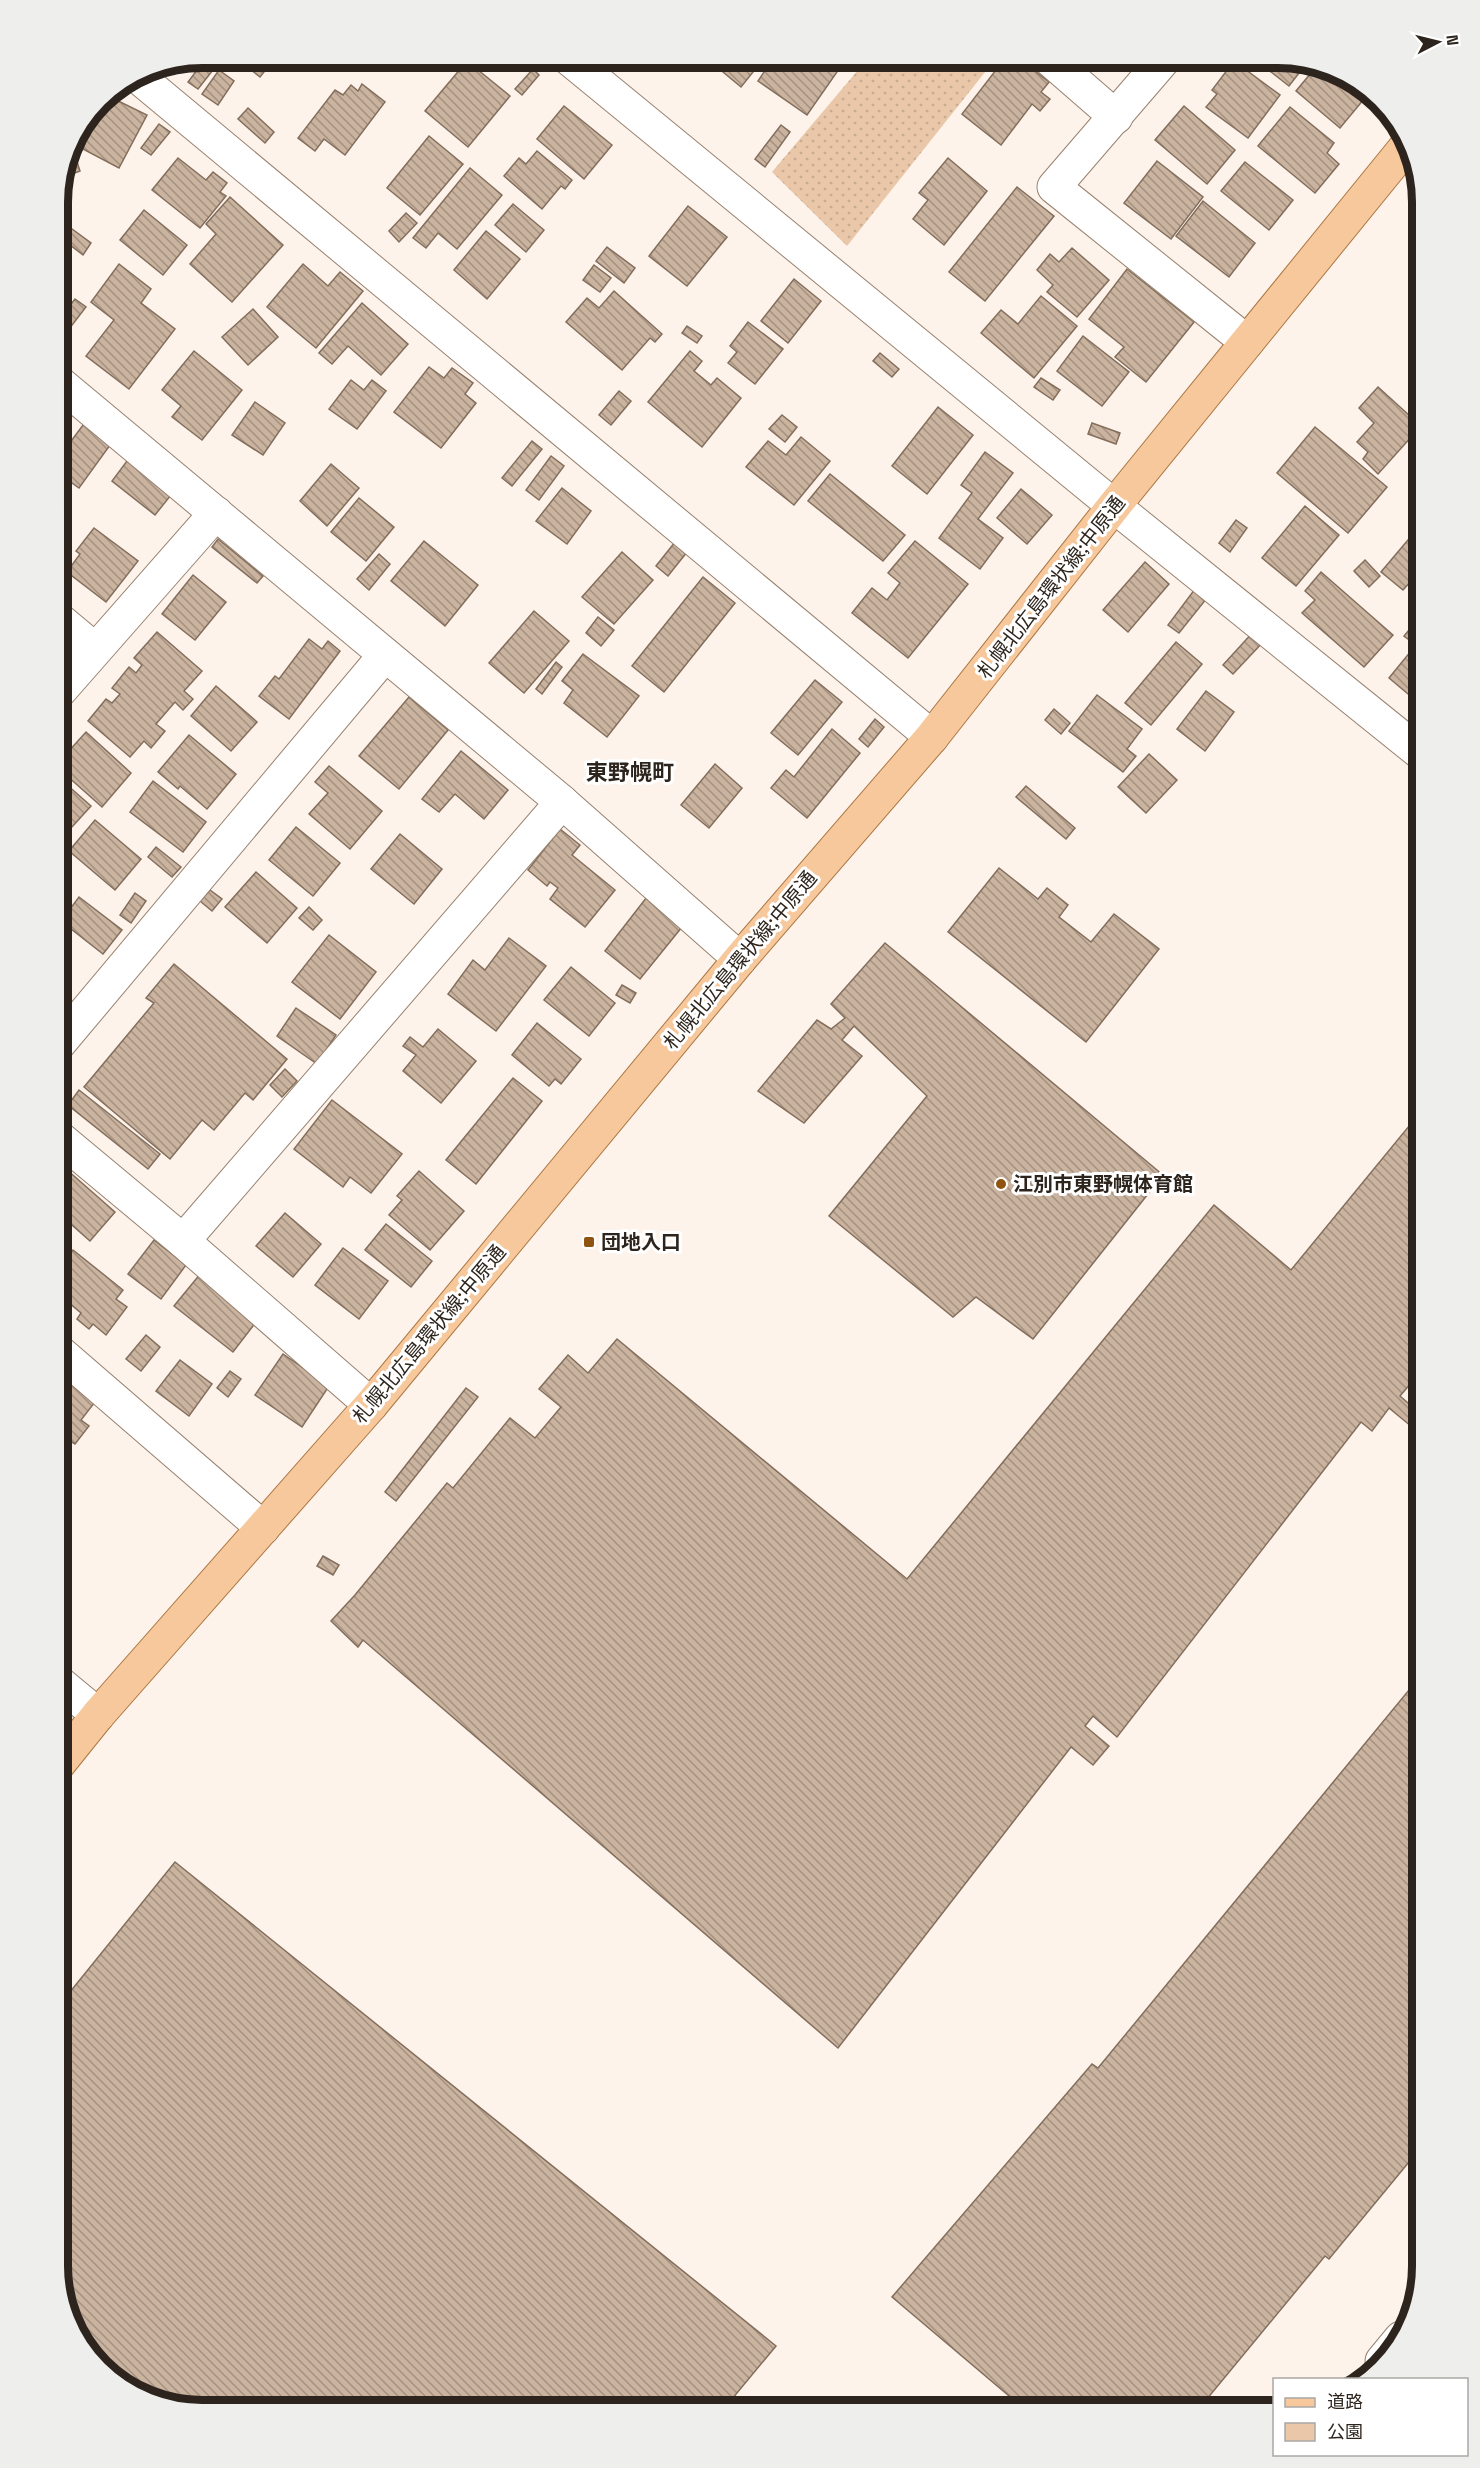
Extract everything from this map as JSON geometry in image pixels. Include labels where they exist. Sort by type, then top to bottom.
[{"type":"main road","name":"札幌北広島環状線;中原通","points":[[68,1752],[98,1715],[371,1405],[740,958],[932,737],[1114,506],[1402,151]]},
{"type":"street","points":[[580,68],[1114,506],[1412,746]]},
{"type":"street","points":[[1060,68],[1116,117]]},
{"type":"street","points":[[1157,68],[1054,187],[1247,342]]},
{"type":"street","points":[[144,82],[932,737]]},
{"type":"street","points":[[68,390],[562,802],[740,958]]},
{"type":"street","points":[[68,681],[216,513]]},
{"type":"street","points":[[68,627],[94,649]]},
{"type":"street","points":[[68,1033],[385,655]]},
{"type":"street","points":[[183,1241],[562,802]]},
{"type":"street","points":[[68,1145],[183,1241],[371,1405]]},
{"type":"street","points":[[68,1360],[263,1528]]},
{"type":"street","points":[[68,1691],[98,1715]]},
{"type":"green space","points":[[860,68],[988,68],[847,246],[772,172]]},
{"type":"building","points":[[198,68],[214,68],[198,89],[188,82]]},
{"type":"building","points":[[249,68],[267,68],[260,77]]},
{"type":"building","points":[[461,68],[476,68],[510,96],[468,147],[425,111]]},
{"type":"building","points":[[718,68],[756,68],[741,87]]},
{"type":"building","points":[[767,68],[831,68],[837,72],[807,115],[758,81]]},
{"type":"building","points":[[998,68],[1031,68],[1049,82],[1041,92],[1050,99],[1040,111],[1032,104],[1001,145],[962,114]]},
{"type":"building","points":[[1229,68],[1243,68],[1280,95],[1248,138],[1206,107],[1217,94],[1212,90]]},
{"type":"building","points":[[1266,68],[1302,70],[1289,86]]},
{"type":"building","points":[[533,69],[539,75],[522,95],[515,89]]},
{"type":"building","points":[[219,70],[234,81],[218,105],[202,94]]},
{"type":"building","points":[[1312,72],[1337,81],[1364,99],[1340,128],[1296,91]]},
{"type":"building","points":[[362,84],[385,102],[345,155],[324,139],[315,151],[298,138],[335,90],[343,95],[351,85],[358,91]]},
{"type":"building","points":[[115,99],[147,115],[119,168],[79,147],[95,120]]},
{"type":"building","points":[[564,106],[612,145],[584,179],[537,139]]},
{"type":"building","points":[[1184,106],[1235,150],[1207,184],[1155,140]]},
{"type":"building","points":[[1290,107],[1334,143],[1327,153],[1339,164],[1315,193],[1258,146]]},
{"type":"building","points":[[248,108],[274,132],[265,143],[238,119]]},
{"type":"building","points":[[159,124],[170,132],[151,155],[141,148]]},
{"type":"building","points":[[781,125],[790,132],[765,167],[755,159]]},
{"type":"building","points":[[429,136],[463,164],[420,215],[387,188]]},
{"type":"building","points":[[537,151],[572,180],[565,189],[561,186],[542,209],[504,176],[519,158],[526,164]]},
{"type":"building","points":[[76,157],[80,171],[71,174]]},
{"type":"building","points":[[178,158],[206,180],[213,172],[227,183],[220,192],[226,196],[200,228],[152,190]]},
{"type":"building","points":[[948,158],[987,191],[944,245],[913,219],[928,200],[919,193]]},
{"type":"building","points":[[1157,161],[1203,197],[1171,239],[1124,203]]},
{"type":"building","points":[[1245,162],[1293,200],[1269,230],[1221,191]]},
{"type":"building","points":[[470,168],[502,195],[457,249],[438,233],[426,248],[413,238]]},
{"type":"building","points":[[1017,187],[1054,216],[985,301],[949,272]]},
{"type":"building","points":[[230,197],[283,245],[232,302],[190,264],[216,234],[206,224]]},
{"type":"building","points":[[1203,201],[1255,243],[1229,277],[1176,236]]},
{"type":"building","points":[[513,204],[544,230],[526,252],[495,225]]},
{"type":"building","points":[[688,206],[727,237],[687,286],[649,256]]},
{"type":"building","points":[[144,210],[187,245],[163,275],[120,240]]},
{"type":"building","points":[[406,213],[417,223],[399,242],[389,231]]},
{"type":"building","points":[[68,226],[91,243],[83,255],[68,243]]},
{"type":"building","points":[[486,231],[520,259],[487,299],[454,270]]},
{"type":"building","points":[[607,247],[635,268],[624,283],[596,261]]},
{"type":"building","points":[[1072,248],[1109,280],[1077,317],[1047,292],[1053,285],[1037,270],[1050,254],[1059,262]]},
{"type":"building","points":[[119,264],[151,289],[141,303],[175,329],[129,389],[86,356],[114,320],[91,302]]},
{"type":"building","points":[[303,264],[328,286],[340,272],[363,291],[316,348],[267,307]]},
{"type":"building","points":[[594,265],[611,278],[600,292],[583,280]]},
{"type":"building","points":[[1127,269],[1194,322],[1146,382],[1115,357],[1124,347],[1089,319]]},
{"type":"building","points":[[794,279],[821,301],[788,343],[761,321]]},
{"type":"building","points":[[614,291],[662,334],[655,342],[650,338],[622,370],[566,322],[587,298],[599,308]]},
{"type":"building","points":[[1041,296],[1077,326],[1034,378],[981,333],[1001,310],[1018,324]]},
{"type":"building","points":[[75,299],[86,307],[68,330],[68,308]]},
{"type":"building","points":[[362,303],[408,344],[381,375],[348,346],[332,364],[319,353]]},
{"type":"building","points":[[253,309],[278,337],[248,365],[222,337]]},
{"type":"building","points":[[748,322],[783,349],[755,384],[728,363],[737,352],[730,346]]},
{"type":"building","points":[[687,326],[702,336],[697,343],[682,333]]},
{"type":"building","points":[[1083,336],[1129,372],[1102,406],[1057,371]]},
{"type":"building","points":[[194,351],[242,390],[202,440],[172,417],[181,406],[162,390]]},
{"type":"building","points":[[690,351],[702,361],[694,371],[711,385],[717,378],[741,398],[702,447],[648,402]]},
{"type":"building","points":[[880,353],[899,369],[892,377],[873,361]]},
{"type":"building","points":[[429,367],[444,378],[452,368],[473,383],[465,394],[476,403],[441,448],[394,412]]},
{"type":"building","points":[[1041,378],[1060,390],[1053,400],[1034,387]]},
{"type":"building","points":[[351,380],[364,390],[372,380],[386,391],[357,429],[329,409]]},
{"type":"building","points":[[1378,387],[1412,418],[1412,436],[1378,474],[1363,459],[1368,452],[1357,442],[1374,423],[1359,408]]},
{"type":"building","points":[[619,391],[631,401],[611,425],[599,415]]},
{"type":"building","points":[[255,402],[285,423],[263,455],[232,435]]},
{"type":"building","points":[[938,407],[973,435],[927,494],[892,466]]},
{"type":"building","points":[[782,415],[797,427],[785,442],[769,429]]},
{"type":"building","points":[[86,421],[113,441],[79,488],[68,480],[68,445]]},
{"type":"building","points":[[1092,423],[1120,433],[1116,444],[1088,434]]},
{"type":"building","points":[[1315,427],[1387,487],[1348,533],[1277,473]]},
{"type":"building","points":[[801,437],[830,461],[794,505],[746,467],[768,441],[786,455]]},
{"type":"building","points":[[532,441],[542,449],[512,486],[502,478]]},
{"type":"building","points":[[985,452],[1013,473],[978,519],[1003,538],[980,569],[939,538],[972,493],[961,485]]},
{"type":"building","points":[[551,456],[564,466],[539,500],[526,490]]},
{"type":"building","points":[[127,461],[171,495],[155,515],[112,481]]},
{"type":"building","points":[[331,464],[359,488],[327,526],[300,501]]},
{"type":"building","points":[[830,474],[905,535],[883,561],[808,501]]},
{"type":"building","points":[[562,488],[591,511],[567,544],[536,521]]},
{"type":"building","points":[[1021,489],[1052,515],[1027,544],[997,518]]},
{"type":"building","points":[[359,498],[394,527],[366,561],[331,532]]},
{"type":"building","points":[[1305,506],[1339,535],[1296,586],[1262,558]]},
{"type":"building","points":[[1236,520],[1247,528],[1230,552],[1219,543]]},
{"type":"building","points":[[94,528],[138,561],[106,602],[68,573],[80,554],[76,551]]},
{"type":"building","points":[[1412,535],[1412,582],[1403,590],[1381,572]]},
{"type":"building","points":[[218,539],[263,576],[257,583],[212,547]]},
{"type":"building","points":[[424,541],[478,585],[445,626],[391,581]]},
{"type":"building","points":[[915,541],[968,584],[908,658],[852,613],[872,588],[887,600],[900,583],[888,573]]},
{"type":"building","points":[[675,542],[687,552],[668,576],[656,566]]},
{"type":"building","points":[[622,552],[653,580],[614,624],[582,597]]},
{"type":"building","points":[[379,554],[390,564],[369,590],[357,579]]},
{"type":"building","points":[[1365,560],[1380,576],[1369,587],[1354,571]]},
{"type":"building","points":[[1145,562],[1169,584],[1128,632],[1103,610]]},
{"type":"building","points":[[1321,572],[1393,635],[1364,667],[1302,613],[1315,600],[1305,591]]},
{"type":"building","points":[[193,575],[226,602],[195,640],[162,614]]},
{"type":"building","points":[[703,577],[735,603],[664,692],[632,666]]},
{"type":"building","points":[[1195,589],[1207,598],[1179,633],[1168,625]]},
{"type":"building","points":[[534,611],[569,641],[524,693],[489,663]]},
{"type":"building","points":[[598,617],[614,630],[601,646],[586,633]]},
{"type":"building","points":[[1412,626],[1412,642],[1404,636]]},
{"type":"building","points":[[1254,631],[1264,641],[1233,674],[1223,665]]},
{"type":"building","points":[[157,632],[202,671],[184,691],[193,699],[183,710],[175,702],[156,724],[165,731],[151,748],[144,741],[130,757],[88,721],[106,699],[112,703],[120,694],[112,688],[129,667],[136,673],[142,665],[134,658]]},
{"type":"building","points":[[309,639],[322,649],[328,641],[340,651],[289,719],[259,696],[275,676],[279,679]]},
{"type":"building","points":[[1176,642],[1202,664],[1151,725],[1125,703]]},
{"type":"building","points":[[1412,650],[1412,697],[1389,678]]},
{"type":"building","points":[[583,654],[639,696],[607,737],[564,703],[573,690],[562,681]]},
{"type":"building","points":[[556,662],[562,667],[542,694],[536,689]]},
{"type":"building","points":[[815,680],[842,702],[798,755],[771,733]]},
{"type":"building","points":[[216,686],[257,722],[231,751],[191,716]]},
{"type":"building","points":[[1206,691],[1234,712],[1205,751],[1177,729]]},
{"type":"building","points":[[1097,695],[1142,729],[1127,749],[1136,756],[1123,772],[1069,731]]},
{"type":"building","points":[[409,697],[448,730],[399,789],[359,756]]},
{"type":"building","points":[[1054,709],[1070,723],[1061,734],[1045,720]]},
{"type":"building","points":[[875,719],[884,727],[868,747],[859,739]]},
{"type":"building","points":[[832,729],[860,753],[807,818],[771,788],[786,770],[794,777]]},
{"type":"building","points":[[86,732],[131,773],[102,807],[68,777],[68,752]]},
{"type":"building","points":[[189,735],[236,774],[207,809],[180,786],[178,789],[158,772]]},
{"type":"building","points":[[461,751],[508,790],[484,819],[455,794],[439,812],[422,799]]},
{"type":"building","points":[[1149,754],[1177,780],[1146,813],[1118,787]]},
{"type":"building","points":[[715,764],[742,788],[709,828],[681,805]]},
{"type":"building","points":[[329,766],[382,811],[350,849],[309,814],[328,793],[315,782]]},
{"type":"building","points":[[153,781],[206,822],[183,852],[130,812]]},
{"type":"building","points":[[68,786],[91,806],[68,831]]},
{"type":"building","points":[[1026,786],[1075,828],[1066,839],[1016,797]]},
{"type":"building","points":[[95,820],[141,859],[115,890],[69,851]]},
{"type":"building","points":[[296,827],[340,863],[313,896],[269,860]]},
{"type":"building","points":[[560,829],[580,845],[572,855],[615,890],[585,927],[550,899],[558,888],[550,882],[547,886],[528,870]]},
{"type":"building","points":[[400,834],[442,869],[414,904],[371,869]]},
{"type":"building","points":[[156,847],[181,867],[172,877],[148,857]]},
{"type":"building","points":[[999,868],[1038,899],[1047,888],[1068,905],[1059,917],[1091,942],[1114,914],[1159,949],[1086,1042],[948,932]]},
{"type":"building","points":[[256,872],[297,908],[267,943],[225,907]]},
{"type":"building","points":[[210,890],[222,899],[212,911],[200,901]]},
{"type":"building","points":[[135,893],[146,901],[131,923],[120,915]]},
{"type":"building","points":[[650,893],[686,922],[640,979],[605,951]]},
{"type":"building","points":[[79,897],[122,930],[103,954],[68,926],[68,912]]},
{"type":"building","points":[[309,907],[322,920],[313,930],[299,918]]},
{"type":"building","points":[[329,935],[376,972],[340,1019],[292,982]]},
{"type":"building","points":[[509,938],[546,966],[496,1031],[448,994],[473,960],[485,970]]},
{"type":"building","points":[[885,943],[1163,1175],[1033,1339],[976,1297],[953,1317],[829,1216],[927,1096],[854,1026],[842,1040],[862,1056],[804,1123],[758,1091],[817,1020],[831,1029],[845,1018],[831,1004]]},
{"type":"building","points":[[174,964],[287,1059],[253,1100],[245,1093],[214,1130],[202,1120],[170,1159],[84,1087],[154,1003],[146,998]]},
{"type":"building","points":[[571,967],[615,1003],[589,1036],[544,1000]]},
{"type":"building","points":[[622,985],[636,993],[630,1003],[616,995]]},
{"type":"building","points":[[296,1008],[336,1035],[317,1064],[277,1036]]},
{"type":"building","points":[[537,1023],[581,1059],[561,1084],[555,1079],[549,1086],[512,1055]]},
{"type":"building","points":[[438,1029],[476,1061],[441,1103],[403,1071],[416,1055],[403,1046],[410,1037],[423,1047]]},
{"type":"building","points":[[285,1069],[297,1081],[282,1097],[270,1085]]},
{"type":"building","points":[[513,1078],[542,1101],[476,1184],[446,1160]]},
{"type":"building","points":[[79,1090],[160,1154],[148,1169],[68,1105]]},
{"type":"building","points":[[332,1100],[402,1154],[371,1193],[350,1177],[343,1187],[294,1149]]},
{"type":"building","points":[[1412,1122],[1412,1382],[1400,1396],[1412,1406],[1412,1427],[1389,1408],[1372,1431],[1361,1422],[1117,1737],[1093,1716],[1085,1726],[1109,1746],[1093,1765],[1071,1747],[838,2048],[363,1640],[358,1647],[331,1621],[447,1483],[453,1488],[510,1418],[535,1438],[561,1407],[539,1389],[568,1355],[588,1373],[617,1339],[907,1579],[1214,1205],[1291,1270]]},
{"type":"building","points":[[68,1171],[115,1212],[90,1241],[68,1222]]},
{"type":"building","points":[[419,1171],[464,1211],[430,1250],[389,1215],[402,1200],[397,1196]]},
{"type":"building","points":[[285,1213],[321,1244],[293,1277],[256,1246]]},
{"type":"building","points":[[386,1224],[432,1261],[411,1287],[365,1250]]},
{"type":"building","points":[[154,1240],[186,1265],[161,1299],[128,1274]]},
{"type":"building","points":[[343,1248],[388,1281],[359,1319],[315,1285]]},
{"type":"building","points":[[73,1250],[123,1290],[116,1299],[127,1307],[106,1335],[93,1324],[89,1329],[77,1319],[81,1313],[68,1302],[68,1256]]},
{"type":"building","points":[[201,1273],[259,1318],[233,1352],[174,1306]]},
{"type":"building","points":[[146,1335],[160,1347],[141,1371],[126,1359]]},
{"type":"building","points":[[283,1354],[329,1386],[302,1427],[255,1395]]},
{"type":"building","points":[[180,1360],[212,1384],[189,1416],[156,1391]]},
{"type":"building","points":[[230,1371],[241,1379],[228,1397],[217,1388]]},
{"type":"building","points":[[68,1383],[95,1402],[81,1420],[89,1426],[75,1444],[68,1440]]},
{"type":"building","points":[[466,1388],[478,1397],[396,1501],[385,1492]]},
{"type":"building","points":[[323,1556],[339,1565],[333,1575],[317,1566]]},
{"type":"building","points":[[1412,1686],[1412,2158],[1329,2259],[1325,2256],[1206,2400],[1014,2400],[892,2297],[1092,2064],[1098,2068]]},
{"type":"building","points":[[175,1862],[776,2346],[731,2400],[193,2400],[176,2398],[143,2387],[127,2378],[101,2355],[81,2325],[72,2301],[68,2266],[68,1994]]},
{"type":"place","name":"江別市東野幌体育館","points":[[1001,1184]]},
{"type":"place","name":"団地入口","points":[[589,1242]]},
{"type":"district","name":"東野幌町","points":[[630,772]]}]
